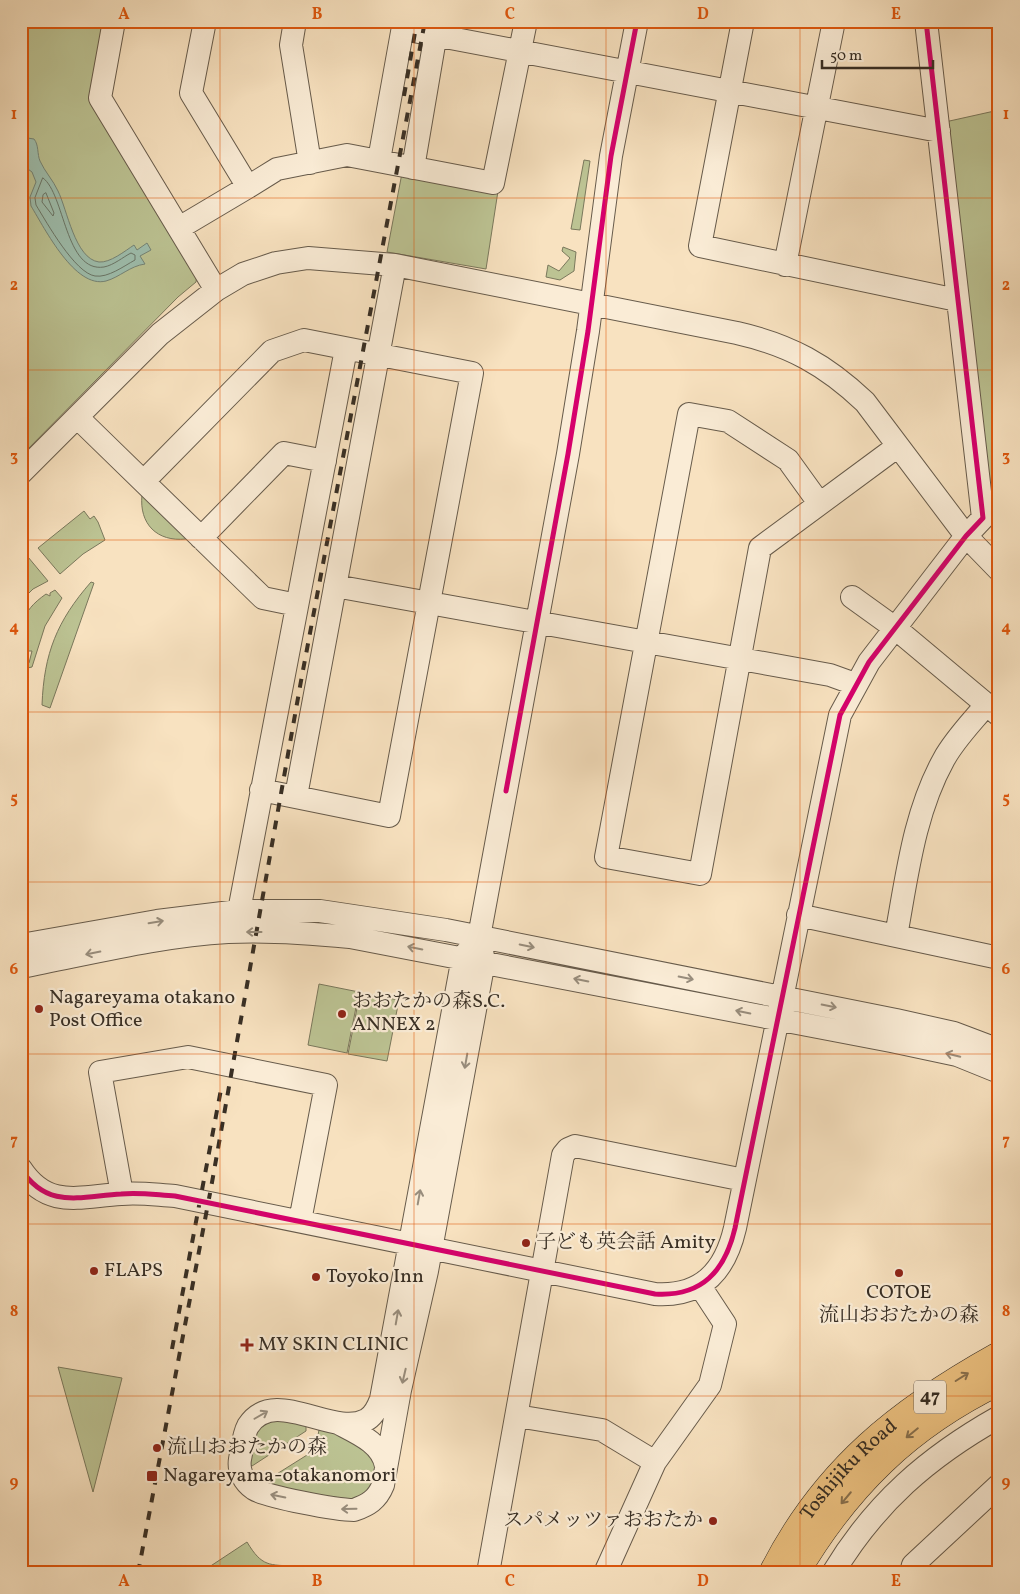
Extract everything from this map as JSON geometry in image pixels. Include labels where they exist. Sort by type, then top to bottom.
[{"type":"main road","name":"Toshijiku Road","points":[[773,1573],[817,1503],[866,1447],[928,1398],[999,1356]]},
{"type":"main road","name":"Toshijiku Road","points":[[795,1573],[830,1518],[878,1462],[916,1430],[946,1409],[999,1381]]},
{"type":"street","points":[[114,21],[100,98],[216,290]]},
{"type":"street","points":[[205,21],[191,93],[248,187]]},
{"type":"street","points":[[295,21],[291,45],[310,162]]},
{"type":"street","points":[[179,228],[278,169],[347,155],[494,183],[526,21]]},
{"type":"street","points":[[421,1247],[382,1399],[373,1414],[366,1420],[356,1423],[338,1423],[278,1410],[264,1412],[246,1429],[240,1463],[243,1476],[258,1491],[354,1510],[369,1504],[378,1496],[383,1486],[421,1247],[569,444],[611,156],[637,21]]},
{"type":"street","points":[[743,21],[700,246],[957,300]]},
{"type":"street","points":[[785,265],[834,21]]},
{"type":"street","points":[[21,1169],[38,1189],[62,1199],[122,1194],[175,1196],[655,1294],[669,1295],[700,1286],[725,1261],[730,1248],[840,715],[855,684],[869,662],[966,536],[983,518],[926,21]]},
{"type":"street","points":[[379,160],[403,25],[437,29],[520,52],[939,131]]},
{"type":"street","points":[[413,168],[437,29]]},
{"type":"street","points":[[21,473],[148,345],[216,290],[255,269],[291,260],[308,258],[395,264],[591,302],[759,338],[808,358],[847,386],[865,402],[966,536],[999,570]]},
{"type":"street","points":[[296,796],[395,264]]},
{"type":"street","points":[[144,481],[272,351],[304,340],[472,373],[389,816],[261,790]]},
{"type":"street","points":[[239,911],[346,349]]},
{"type":"street","points":[[819,504],[788,460],[728,421],[689,414],[606,857],[700,874],[760,548],[898,446]]},
{"type":"street","points":[[77,417],[263,598],[298,605]]},
{"type":"street","points":[[201,538],[284,453],[325,461]]},
{"type":"street","points":[[335,586],[830,675],[855,684]]},
{"type":"street","points":[[852,597],[895,628],[992,710],[945,758],[929,790],[917,829],[896,936]]},
{"type":"street","points":[[21,945],[157,922],[239,911],[320,911],[365,916],[479,937],[781,996],[954,1033],[999,1050]]},
{"type":"street","points":[[798,915],[999,958]]},
{"type":"street","points":[[21,967],[143,944],[227,932],[284,932],[350,937],[474,959],[957,1056],[999,1072]]},
{"type":"street","points":[[122,1194],[100,1072],[188,1057],[326,1084],[300,1221]]},
{"type":"street","points":[[488,1573],[563,1155],[568,1149],[575,1146],[744,1180]]},
{"type":"street","points":[[605,1573],[656,1462],[710,1385],[725,1324],[700,1286]]},
{"type":"street","points":[[517,1416],[602,1430],[656,1462]]},
{"type":"street","points":[[833,1573],[867,1521],[902,1486],[946,1449],[999,1417]]},
{"type":"street","points":[[338,1423],[380,1449],[386,1466]]},
{"type":"street","points":[[911,1573],[913,1565],[999,1485]]},
{"type":"green space","points":[[21,21],[108,21],[93,99],[197,274],[196,282],[178,297],[21,456]]},
{"type":"green space","points":[[999,110],[999,549],[994,544],[945,122]]},
{"type":"green space","points":[[584,160],[590,161],[580,230],[571,229]]},
{"type":"green space","points":[[402,173],[498,191],[486,269],[387,252]]},
{"type":"green space","points":[[563,247],[576,252],[574,271],[560,280],[546,277],[548,265],[559,271],[570,258],[562,251]]},
{"type":"green space","points":[[142,495],[186,539],[166,537],[152,529],[144,515]]},
{"type":"green space","points":[[84,511],[90,519],[94,516],[105,540],[83,554],[60,574],[38,548]]},
{"type":"green space","points":[[28,557],[48,581],[33,589],[21,601],[21,562]]},
{"type":"green space","points":[[91,582],[94,583],[50,708],[42,705],[43,686],[49,654],[54,639],[69,610]]},
{"type":"green space","points":[[55,590],[62,598],[45,626],[32,667],[23,669],[21,661],[29,663],[32,651],[23,651],[21,657],[23,621],[26,614],[37,601],[46,594],[50,596],[50,593]]},
{"type":"green space","points":[[319,984],[359,992],[347,1053],[308,1045]]},
{"type":"green space","points":[[360,993],[399,1000],[387,1061],[348,1054]]},
{"type":"green space","points":[[58,1367],[122,1378],[93,1492]]},
{"type":"green space","points":[[280,1419],[306,1425],[306,1431],[252,1466],[247,1463],[250,1446],[255,1434],[264,1425]]},
{"type":"green space","points":[[320,1425],[375,1454],[377,1483],[362,1501],[264,1487],[264,1482],[315,1450]]},
{"type":"green space","points":[[247,1542],[257,1556],[267,1563],[305,1567],[335,1573],[200,1573]]},
{"type":"water","points":[[21,137],[36,141],[40,161],[58,191],[73,232],[84,252],[91,259],[103,262],[108,261],[134,245],[137,250],[147,243],[151,250],[140,256],[145,264],[106,281],[94,281],[83,276],[72,267],[53,242],[31,206],[30,197],[36,182],[32,172],[21,164]]},
{"type":"railway","points":[[404,96],[417,21]]},
{"type":"railway","points":[[138,1573],[211,1188],[301,681],[425,21]]},
{"type":"railway","points":[[172,1349],[222,1084]]},
{"type":"cycle path","points":[[506,791],[568,454],[588,331],[611,156],[637,21]]},
{"type":"cycle path","points":[[21,1169],[31,1182],[42,1190],[66,1198],[134,1193],[175,1196],[655,1294],[672,1294],[686,1291],[698,1286],[718,1269],[731,1243],[735,1228],[840,715],[869,662],[966,536],[983,518],[926,21]]},
{"type":"place","name":"Nagareyama otakano Post Office","points":[[39,1009]]},
{"type":"place","name":"おおたかの森S.C. ANNEX 2","points":[[342,1014]]},
{"type":"place","name":"子ども英会話 Amity","points":[[526,1243]]},
{"type":"place","name":"FLAPS","points":[[94,1271]]},
{"type":"place","name":"COTOE 流山おおたかの森","points":[[899,1273]]},
{"type":"place","name":"Toyoko Inn","points":[[316,1277]]},
{"type":"place","name":"MY SKIN CLINIC","points":[[247,1345]]},
{"type":"place","name":"流山おおたかの森","points":[[157,1448]]},
{"type":"place","name":"Nagareyama-otakanomori","points":[[152,1476]]},
{"type":"place","name":"スパメッツァおおたか","points":[[713,1521]]}]
